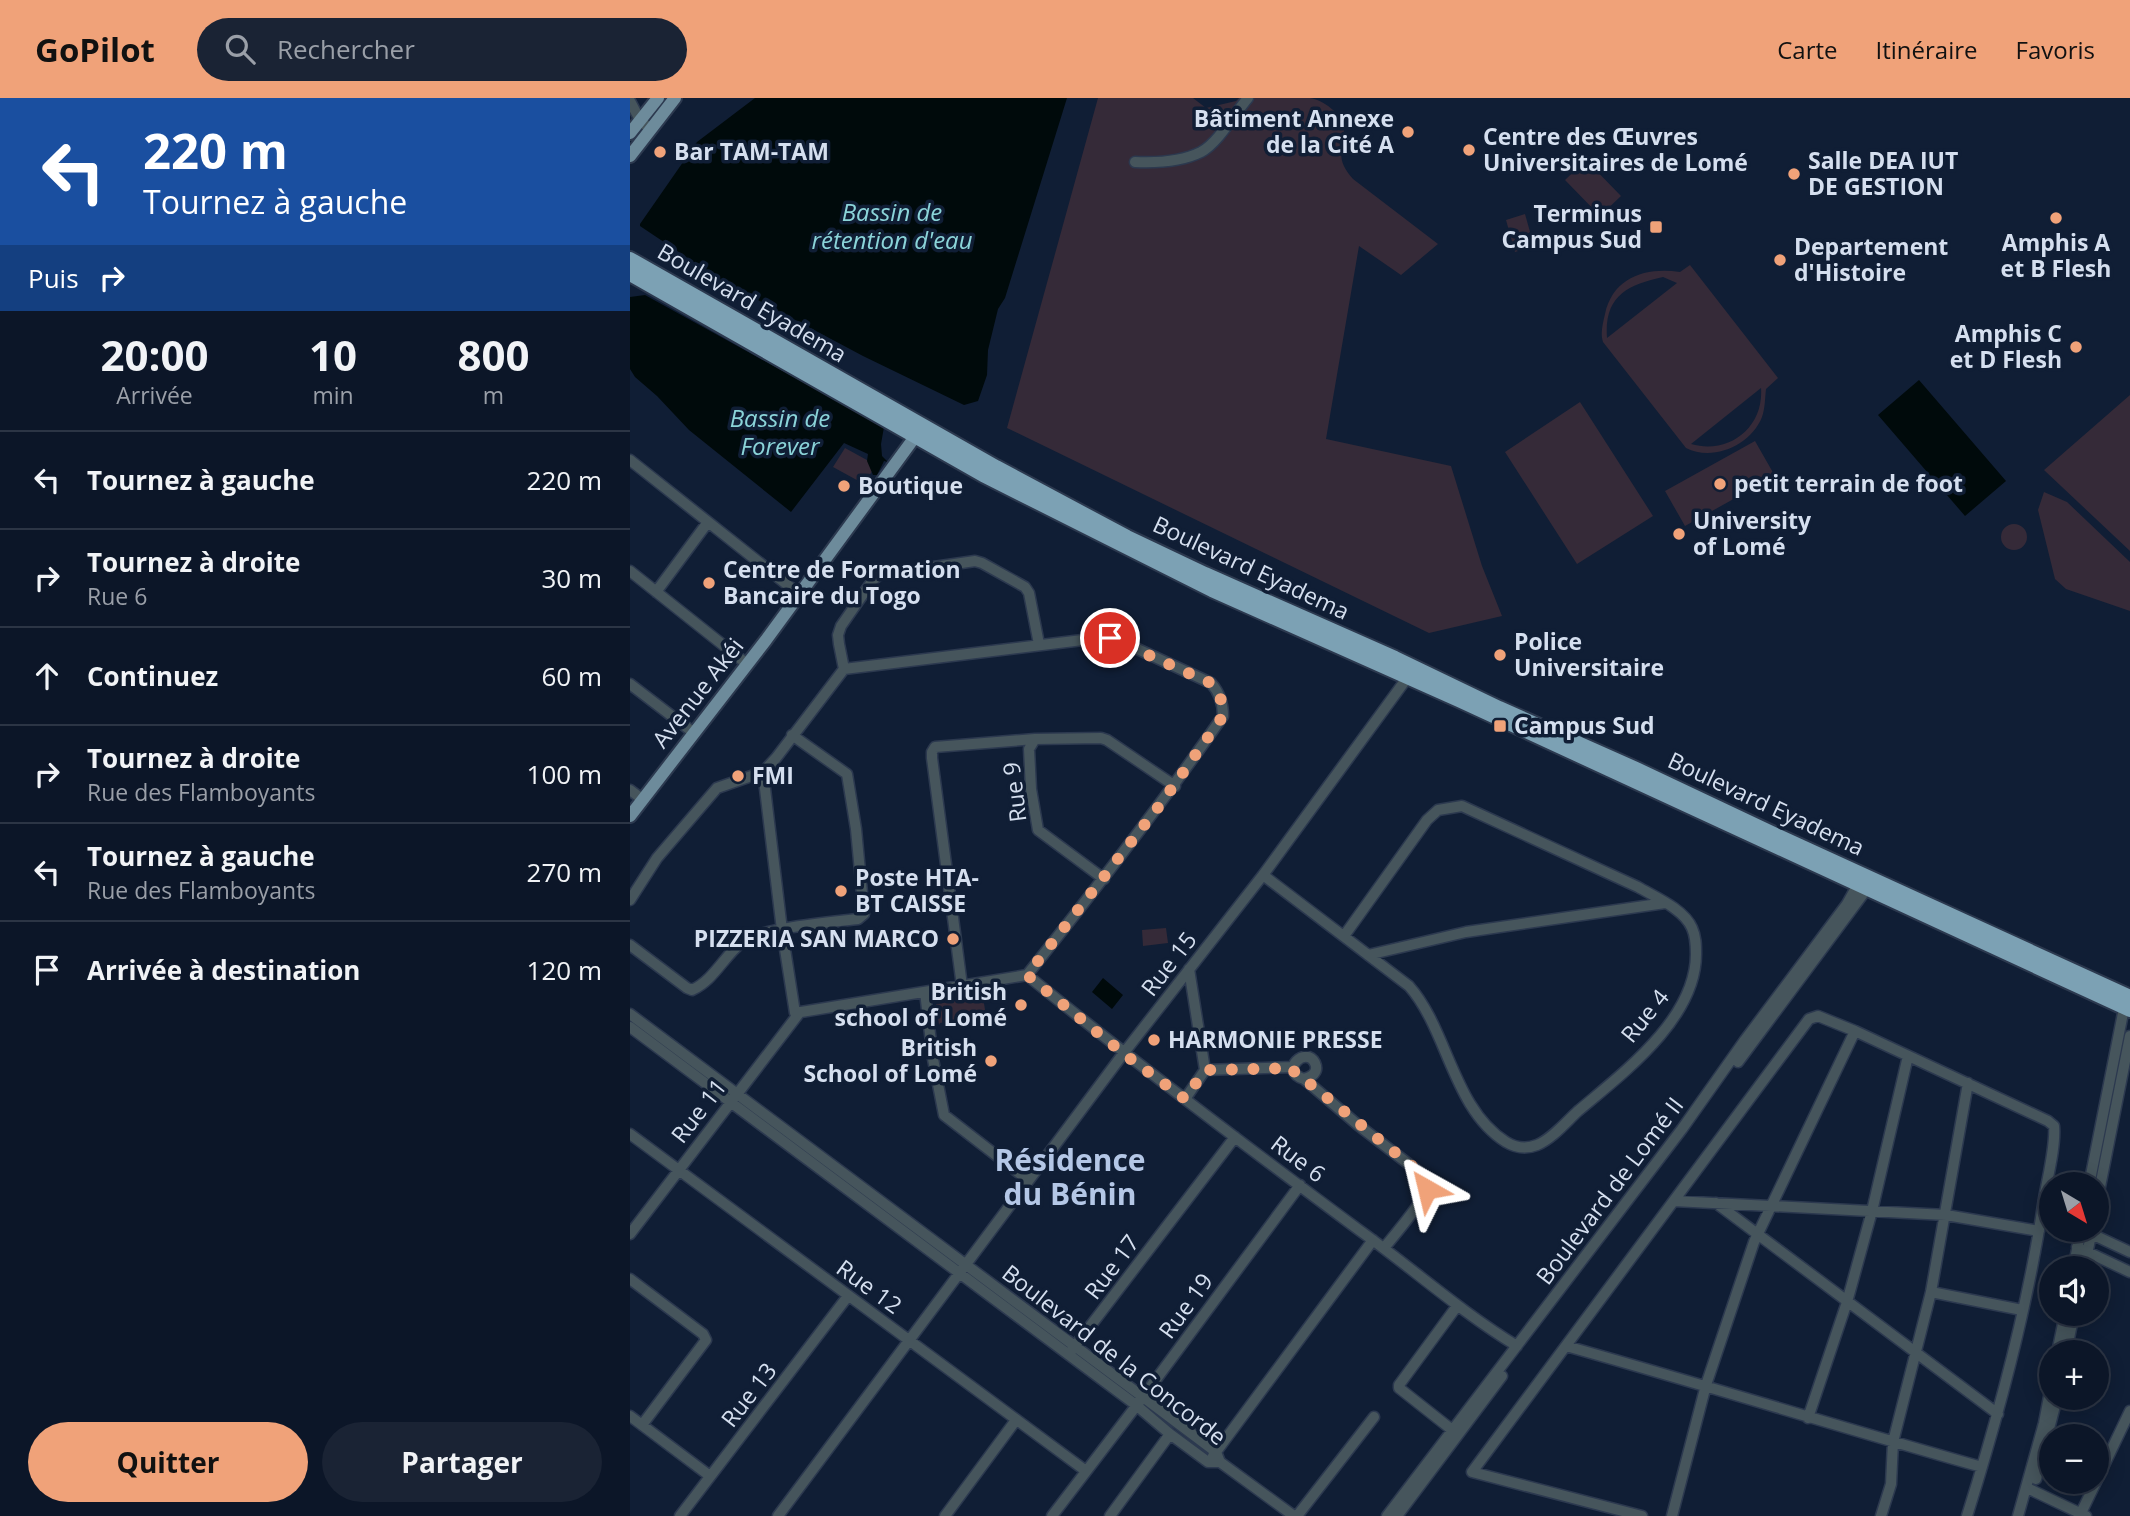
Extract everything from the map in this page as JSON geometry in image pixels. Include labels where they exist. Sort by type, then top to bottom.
[{"type":"highway","name":"Boulevard Eyadema","points":[[630,259],[919,431],[1127,537],[1412,673],[2128,1003]]},
{"type":"highway","points":[[630,274],[919,431]]},
{"type":"main road","points":[[630,133],[658,98]]},
{"type":"main road","points":[[630,156],[675,98]]},
{"type":"main road","name":"Avenue Akéi","points":[[630,816],[747,664],[919,431]]},
{"type":"street","points":[[1135,162],[1174,161],[1200,152],[1211,144],[1248,98]]},
{"type":"street","points":[[630,101],[640,120],[651,130]]},
{"type":"street","points":[[630,460],[799,594]]},
{"type":"street","points":[[656,592],[708,522]]},
{"type":"street","points":[[844,669],[838,635],[841,626],[873,580],[887,573],[968,561],[982,563],[1025,587],[1029,593],[1039,644]]},
{"type":"street","points":[[630,571],[747,664]]},
{"type":"street","points":[[630,900],[657,858],[717,788],[763,772],[844,669],[1039,644],[1110,638],[1211,683],[1218,690],[1221,699],[1223,716],[1175,786],[1027,975],[795,1013],[763,772]]},
{"type":"street","name":"Rue 15","points":[[778,1516],[1028,1180],[1263,875],[1412,673]]},
{"type":"street","points":[[630,684],[694,733]]},
{"type":"street","points":[[630,944],[692,990],[704,983],[746,939],[782,930],[858,919],[864,914],[856,829],[847,774],[792,735]]},
{"type":"street","points":[[962,986],[932,752],[935,747],[942,746],[1035,739]]},
{"type":"street","name":"Rue 9","points":[[1104,879],[1038,830],[1028,750],[1035,739],[1107,740],[1175,786]]},
{"type":"street","points":[[630,790],[642,799]]},
{"type":"street","name":"Rue 4","points":[[1263,875],[1409,986],[1430,1015],[1454,1074],[1487,1127],[1520,1148],[1546,1140],[1655,1041],[1675,1016],[1696,969],[1696,940],[1689,922],[1665,903],[1638,887],[1462,806],[1438,810],[1427,820],[1344,936]]},
{"type":"street","name":"Boulevard de Lomé II","points":[[1397,1516],[1517,1346],[1865,882]]},
{"type":"street","name":"Boulevard de Lomé II","points":[[1387,1516],[1455,1432],[1865,882]]},
{"type":"street","points":[[1368,955],[1465,932],[1665,903]]},
{"type":"street","points":[[1185,1099],[1205,1070],[1189,970]]},
{"type":"street","name":"Rue 6","points":[[1027,975],[1124,1054],[1384,1248],[1457,1306],[1517,1346]]},
{"type":"street","points":[[925,992],[933,1059],[944,1115],[1028,1180]]},
{"type":"street","points":[[2092,1172],[2128,1003]]},
{"type":"street","name":"Rue 11","points":[[630,1234],[800,1012]]},
{"type":"street","name":"Boulevard de la Concorde","points":[[630,1014],[733,1098]]},
{"type":"street","points":[[1642,1516],[1472,1472],[1809,1019],[1822,1017],[1855,1031],[2048,1121],[2054,1126],[2047,1172]]},
{"type":"street","name":"Boulevard de la Concorde","points":[[630,1027],[733,1098],[1140,1401],[1216,1452],[1220,1462],[1208,1462],[1170,1434],[1140,1401]]},
{"type":"street","points":[[1672,1516],[1706,1385],[1758,1234],[1855,1031]]},
{"type":"street","points":[[2103,1172],[2130,1036]]},
{"type":"street","points":[[1808,1418],[1847,1302],[1872,1210],[1908,1056]]},
{"type":"street","points":[[1304,1079],[1311,1078],[1316,1066],[1313,1060],[1300,1057],[1295,1061],[1294,1073],[1423,1175],[1427,1182],[1427,1189],[1417,1205],[1384,1248]]},
{"type":"street","points":[[1205,1070],[1293,1068]]},
{"type":"street","points":[[1881,1516],[1891,1484],[1893,1442],[1931,1292],[1968,1083]]},
{"type":"street","name":"Rue 12","points":[[630,1134],[1086,1471]]},
{"type":"street","name":"Rue 17","points":[[1072,1350],[1236,1137]]},
{"type":"street","name":"Rue 19","points":[[1052,1516],[1300,1185]]},
{"type":"street","points":[[1674,1201],[1945,1215],[2039,1231],[1998,1414],[1967,1516]]},
{"type":"street","points":[[1716,1203],[1998,1414]]},
{"type":"street","points":[[1208,1462],[1373,1240]]},
{"type":"street","points":[[2079,1256],[2084,1242]]},
{"type":"street","points":[[2109,1242],[2130,1252]]},
{"type":"street","points":[[2082,1249],[2083,1256]]},
{"type":"street","points":[[2082,1249],[2130,1272]]},
{"type":"street","points":[[630,1279],[706,1337],[642,1425]]},
{"type":"street","points":[[1931,1292],[2022,1310]]},
{"type":"street","name":"Rue 13","points":[[680,1516],[848,1296]]},
{"type":"street","points":[[1455,1432],[1400,1390],[1399,1385],[1457,1306]]},
{"type":"street","points":[[1566,1346],[1982,1467]]},
{"type":"street","points":[[2048,1424],[2049,1410]]},
{"type":"street","points":[[2048,1424],[2053,1410]]},
{"type":"street","points":[[630,1416],[710,1476]]},
{"type":"street","points":[[2109,1456],[2129,1416]]},
{"type":"street","points":[[1220,1462],[1296,1516],[1374,1417]]},
{"type":"street","points":[[945,1516],[1016,1420]]},
{"type":"street","points":[[1114,1515],[1170,1434]]},
{"type":"street","points":[[2025,1516],[2039,1456]]},
{"type":"street","points":[[2030,1489],[2084,1515],[2092,1494]]},
{"type":"street","points":[[2018,1516],[2030,1489]]},
{"type":"shaded area","points":[[1098,98],[1193,98],[1206,108],[1239,98],[1310,98],[1326,105],[1340,118],[1344,129],[1341,155],[1347,172],[1438,244],[1401,275],[1359,246],[1326,439],[1451,466],[1482,566],[1502,616],[1429,633],[1007,428]]},
{"type":"shaded area","points":[[1586,160],[1621,196],[1600,216],[1565,180]]},
{"type":"shaded area","points":[[1525,214],[1534,246],[1515,252],[1506,220]]},
{"type":"shaded area","points":[[1690,265],[1778,378],[1766,389],[1763,414],[1757,427],[1740,443],[1719,452],[1697,452],[1686,448],[1602,339],[1609,301],[1623,283],[1643,273],[1680,272]],"holes":[[[1663,277],[1677,283],[1607,338],[1609,312],[1620,295],[1639,284]],[[1761,388],[1757,415],[1741,435],[1718,446],[1691,444]]]},
{"type":"shaded area","points":[[2130,395],[2130,551],[2044,470]]},
{"type":"shaded area","points":[[1580,402],[1653,516],[1577,564],[1505,452]]},
{"type":"shaded area","name":"petit terrain de foot","points":[[1755,441],[1775,476],[1685,526],[1665,491]]},
{"type":"shaded area","points":[[845,448],[876,465],[864,484],[833,467]]},
{"type":"shaded area","points":[[2044,492],[2067,502],[2130,562],[2130,611],[2066,589],[2055,579],[2038,510]]},
{"type":"shaded area","points":[[2014,524],[2023,528],[2027,537],[2023,546],[2014,550],[2005,546],[2001,537],[2005,528]]},
{"type":"shaded area","points":[[1166,928],[1168,943],[1143,946],[1142,930]]},
{"type":"shaded area","points":[[983,997],[986,1016],[939,1025],[936,1004]]},
{"type":"water","name":"Bassin de rétention d'eau","points":[[755,98],[1067,98],[1005,298],[998,309],[988,350],[987,375],[978,401],[964,405],[863,356],[722,281],[640,226],[697,142]]},
{"type":"water","name":"Bassin de Forever","points":[[645,295],[884,427],[882,456],[888,462],[884,461],[877,475],[873,475],[867,461],[868,454],[844,443],[791,512],[689,430],[635,377],[630,369],[630,297]]},
{"type":"water","points":[[1919,380],[2006,481],[1965,516],[1878,415]]},
{"type":"water","points":[[1103,978],[1123,995],[1112,1009],[1092,992]]},
{"type":"place","name":"Bâtiment Annexe de la Cité A","points":[[1408,132]]},
{"type":"place","name":"Centre des Œuvres Universitaires de Lomé","points":[[1469,150]]},
{"type":"place","name":"Bar TAM-TAM","points":[[660,152]]},
{"type":"place","name":"Salle DEA IUT DE GESTION","points":[[1794,174]]},
{"type":"place","name":"Amphis A et B Flesh","points":[[2056,218]]},
{"type":"place","name":"Terminus Campus Sud","points":[[1656,227]]},
{"type":"place","name":"Departement d'Histoire","points":[[1780,260]]},
{"type":"place","name":"Amphis C et D Flesh","points":[[2076,347]]},
{"type":"place","name":"petit terrain de foot","points":[[1720,484]]},
{"type":"place","name":"Boutique","points":[[844,486]]},
{"type":"place","name":"University of Lomé","points":[[1679,534]]},
{"type":"place","name":"Centre de Formation Bancaire du Togo","points":[[709,583]]},
{"type":"place","name":"Police Universitaire","points":[[1500,655]]},
{"type":"place","name":"Campus Sud","points":[[1500,726]]},
{"type":"place","name":"FMI","points":[[738,776]]},
{"type":"place","name":"Poste HTA- BT CAISSE","points":[[841,891]]},
{"type":"place","name":"PIZZERIA SAN MARCO","points":[[953,939]]},
{"type":"place","name":"British school of Lomé","points":[[1021,1005]]},
{"type":"place","name":"HARMONIE PRESSE","points":[[1154,1040]]},
{"type":"place","name":"British School of Lomé","points":[[991,1061]]},
{"type":"district","name":"Résidence du Bénin","points":[[1070,1178]]},
{"type":"route","points":[[1110,638],[1211,683],[1218,690],[1223,716],[1175,786],[1027,975],[1124,1054],[1185,1099],[1205,1070],[1293,1068],[1298,1077],[1304,1079],[1423,1175],[1427,1189]]}]
